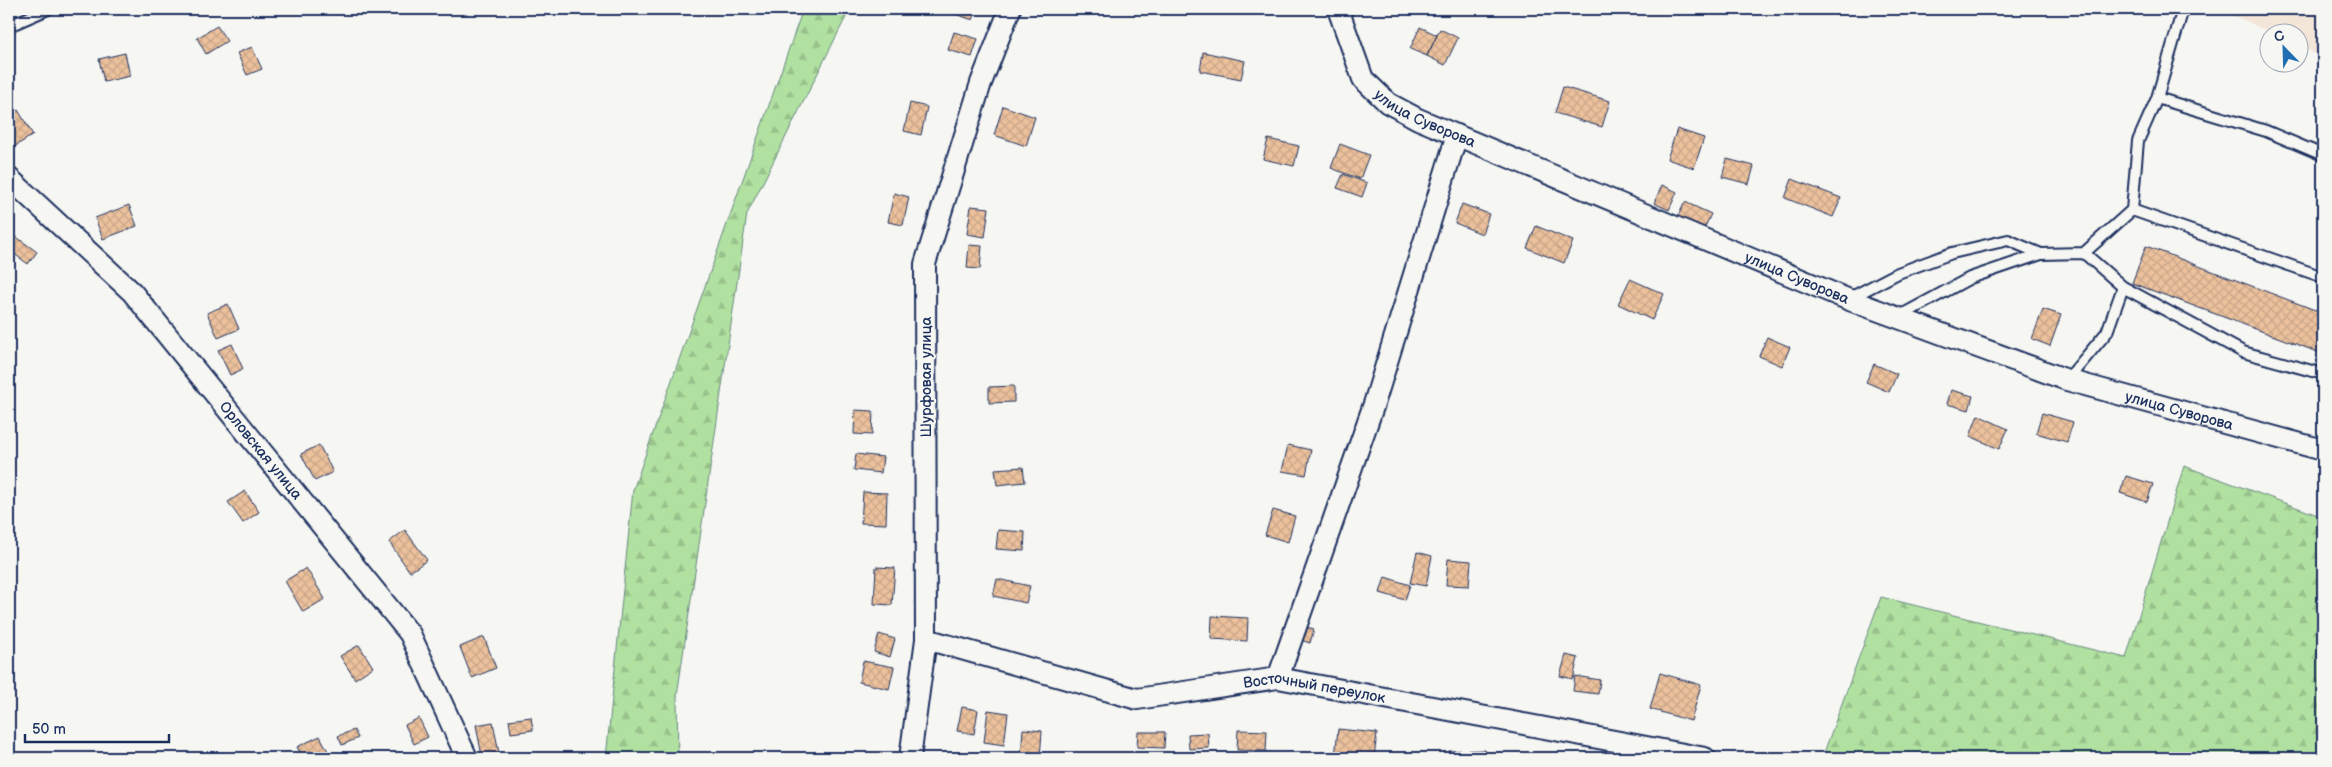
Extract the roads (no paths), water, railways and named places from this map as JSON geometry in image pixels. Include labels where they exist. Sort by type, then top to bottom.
[{"type":"street","name":"Шурфовая улица","points":[[910,758],[926,639],[925,264],[981,83],[1010,9]]},
{"type":"street","name":"улица Суворова","points":[[1338,9],[1363,79],[1388,102],[1418,119],[1847,299],[1897,318],[2067,380],[2323,450]]},
{"type":"street","points":[[1278,678],[1374,404],[1457,135]]},
{"type":"street","name":"Орловская улица","points":[[9,178],[132,292],[410,634],[467,758]]},
{"type":"street","name":"Восточный переулок","points":[[926,639],[1138,699],[1278,678],[1705,758]]},
{"type":"lane","points":[[9,26],[48,9]]},
{"type":"lane","points":[[1897,318],[1970,278],[2041,254],[2084,252],[2132,210],[2138,141],[2157,98],[2183,9]]},
{"type":"lane","points":[[2157,98],[2266,131],[2323,155]]},
{"type":"lane","points":[[2132,210],[2323,277]]},
{"type":"lane","points":[[1847,299],[1898,273],[1952,253],[2008,240],[2041,254]]},
{"type":"lane","points":[[2084,252],[2123,287],[2243,352],[2323,374]]},
{"type":"lane","points":[[2067,380],[2107,332],[2123,287]]}]
